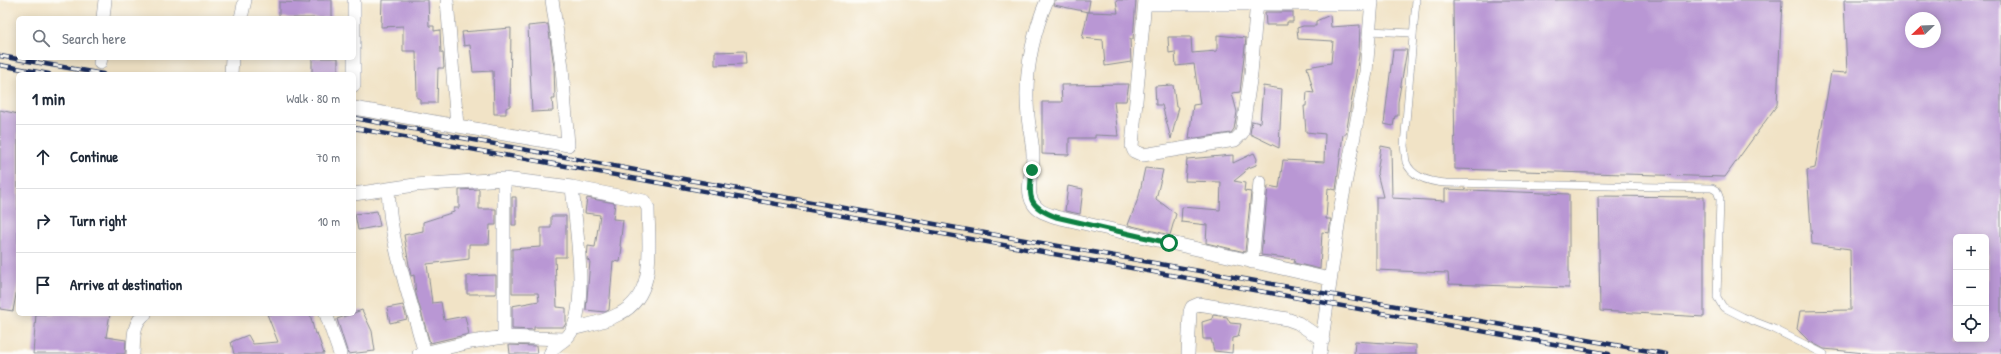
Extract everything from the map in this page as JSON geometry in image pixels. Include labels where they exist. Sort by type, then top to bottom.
[{"type":"street","points":[[103,16],[105,0]]},
{"type":"street","points":[[241,16],[245,0]]},
{"type":"street","points":[[354,0],[354,16]]},
{"type":"street","points":[[447,0],[457,126]]},
{"type":"street","points":[[356,108],[568,144],[562,67],[552,0]]},
{"type":"street","points":[[1047,0],[1031,52],[1026,95],[1033,146],[1030,191],[1034,204],[1043,213],[1330,280]]},
{"type":"street","points":[[1257,3],[1251,74],[1242,133],[1235,140],[1143,155],[1134,152],[1132,146],[1145,2],[1372,2],[1366,72],[1340,211],[1330,280],[1324,340],[1320,354]]},
{"type":"street","points":[[231,72],[232,60]]},
{"type":"street","points":[[354,60],[354,72]]},
{"type":"street","points":[[504,179],[504,337]]},
{"type":"street","points":[[356,194],[388,189],[451,182],[504,179],[572,187],[644,201],[648,208],[648,259],[644,287],[637,300],[620,314],[568,334],[504,337],[471,342],[423,354],[396,252],[388,206],[388,189]]},
{"type":"street","points":[[1252,262],[1260,182]]},
{"type":"street","points":[[550,354],[553,348],[568,334],[579,310],[579,270],[572,187]]},
{"type":"street","points":[[1188,354],[1190,312],[1192,307],[1199,304],[1287,319],[1298,323],[1324,340]]},
{"type":"street","points":[[133,354],[135,326],[138,319],[142,316]]},
{"type":"street","points":[[327,316],[340,354]]},
{"type":"lane","points":[[1416,0],[1412,33],[1404,146],[1406,163],[1418,176],[1430,182],[1446,183],[1712,188],[1717,191],[1720,199],[1717,297],[1719,302],[1724,307],[1743,317],[1774,329],[1824,354]]},
{"type":"lane","points":[[1369,31],[1412,33]]},
{"type":"building","points":[[309,0],[332,0],[332,16],[279,16],[279,2],[310,3]]},
{"type":"building","points":[[382,0],[428,0],[429,26],[434,26],[434,31],[440,30],[441,53],[443,53],[444,68],[438,68],[437,103],[420,103],[420,98],[417,98],[416,51],[403,51],[403,26],[381,27]]},
{"type":"building","points":[[1055,0],[1090,0],[1088,12],[1054,5]]},
{"type":"building","points":[[1116,0],[1136,0],[1133,39],[1130,39],[1131,62],[1105,66],[1103,40],[1082,38],[1088,12],[1118,13]]},
{"type":"building","points":[[1453,0],[1782,0],[1777,105],[1725,177],[1455,169]]},
{"type":"building","points":[[1844,0],[2001,0],[2001,354],[1875,354],[1824,349],[1809,341],[1797,329],[1800,311],[1851,310],[1850,249],[1812,244],[1807,170],[1815,168],[1831,72],[1847,73]]},
{"type":"building","points":[[1265,12],[1293,12],[1293,22],[1287,22],[1287,25],[1266,25]]},
{"type":"building","points":[[1330,15],[1331,27],[1360,25],[1359,55],[1346,134],[1343,134],[1336,190],[1328,188],[1326,219],[1331,219],[1329,233],[1322,232],[1320,269],[1294,263],[1295,259],[1261,255],[1268,186],[1279,188],[1283,160],[1324,162],[1325,134],[1306,132],[1304,106],[1306,106],[1307,92],[1314,93],[1307,67],[1331,63],[1333,41],[1298,39],[1297,28],[1303,26],[1316,26],[1316,21]]},
{"type":"building","points":[[548,24],[554,67],[555,99],[552,99],[553,111],[532,112],[528,26]]},
{"type":"building","points":[[511,28],[510,106],[506,108],[506,114],[494,114],[493,71],[473,72],[470,45],[464,46],[462,32]]},
{"type":"building","points":[[1217,35],[1246,38],[1240,92],[1232,93],[1237,112],[1234,129],[1231,133],[1189,139],[1193,105],[1200,104],[1194,64],[1176,66],[1175,52],[1169,53],[1168,37],[1191,37],[1192,53],[1217,51]]},
{"type":"building","points":[[1393,50],[1407,50],[1398,102],[1398,116],[1395,116],[1393,126],[1384,124]]},
{"type":"building","points":[[745,51],[746,64],[715,65],[715,52]]},
{"type":"building","points":[[312,60],[338,60],[338,72],[312,72]]},
{"type":"building","points":[[1129,84],[1126,101],[1114,101],[1118,136],[1095,135],[1095,138],[1069,138],[1069,155],[1042,154],[1042,102],[1062,102],[1061,85]]},
{"type":"building","points":[[1173,85],[1176,107],[1179,107],[1171,139],[1162,105],[1156,105],[1155,86]]},
{"type":"building","points":[[1263,86],[1282,89],[1279,148],[1250,134],[1252,121],[1260,123]]},
{"type":"building","points":[[0,110],[16,114],[16,295],[13,311],[0,309]]},
{"type":"building","points":[[1381,146],[1391,148],[1392,198],[1445,201],[1445,189],[1569,194],[1569,288],[1449,284],[1448,273],[1376,270],[1376,197],[1383,197],[1377,173]]},
{"type":"building","points":[[1254,153],[1257,159],[1256,165],[1246,169],[1245,172],[1234,181],[1245,183],[1244,191],[1251,192],[1245,252],[1206,243],[1207,225],[1181,222],[1182,207],[1220,210],[1221,182],[1185,181],[1187,159],[1233,155],[1233,163]]},
{"type":"building","points":[[1145,168],[1163,170],[1156,199],[1176,214],[1170,235],[1128,225],[1139,196]]},
{"type":"building","points":[[1068,186],[1083,189],[1080,214],[1065,211]]},
{"type":"building","points":[[479,189],[479,209],[496,209],[496,225],[490,225],[489,244],[469,244],[469,259],[427,264],[432,303],[441,302],[444,320],[465,316],[469,334],[430,343],[416,294],[414,275],[411,276],[404,235],[423,231],[423,222],[454,212],[454,208],[459,208],[459,190]]},
{"type":"building","points":[[1598,196],[1704,197],[1704,317],[1600,311]]},
{"type":"building","points":[[512,197],[516,197],[516,225],[512,225]]},
{"type":"building","points":[[587,198],[615,203],[613,219],[623,220],[620,262],[613,261],[609,310],[605,312],[586,310],[590,261],[587,260],[588,246],[595,247],[600,215],[585,213]]},
{"type":"building","points":[[377,211],[380,226],[358,230],[356,214]]},
{"type":"building","points":[[551,216],[566,216],[566,257],[555,257],[557,307],[566,308],[566,323],[564,327],[534,327],[534,330],[512,329],[512,306],[539,301],[538,293],[512,293],[512,249],[541,247],[541,228],[551,228]]},
{"type":"building","points":[[496,275],[496,294],[467,294],[467,276]]},
{"type":"building","points":[[403,305],[407,319],[390,323],[387,308]]},
{"type":"building","points":[[362,310],[372,331],[375,351],[348,354],[337,319],[345,316],[356,316],[356,312]]},
{"type":"building","points":[[1213,315],[1227,317],[1230,323],[1241,324],[1238,337],[1233,338],[1232,353],[1214,351],[1211,339],[1203,339],[1202,322],[1212,319]]},
{"type":"building","points":[[36,316],[110,316],[106,337],[126,340],[125,354],[33,354]]},
{"type":"building","points":[[268,316],[310,316],[315,334],[317,333],[324,354],[234,354],[231,342],[248,335],[253,344],[278,342]]},
{"type":"building","points":[[1355,341],[1416,345],[1416,354],[1354,354]]},
{"type":"building","points":[[509,345],[536,346],[537,354],[510,354]]},
{"type":"railway","points":[[0,56],[16,59]]},
{"type":"railway","points":[[23,60],[92,72]]},
{"type":"railway","points":[[0,65],[38,72]]},
{"type":"railway","points":[[356,118],[738,189],[1666,354]]},
{"type":"railway","points":[[356,128],[1609,354]]},
{"type":"route","points":[[1032,170],[1030,197],[1038,209],[1043,213],[1169,243]]}]
